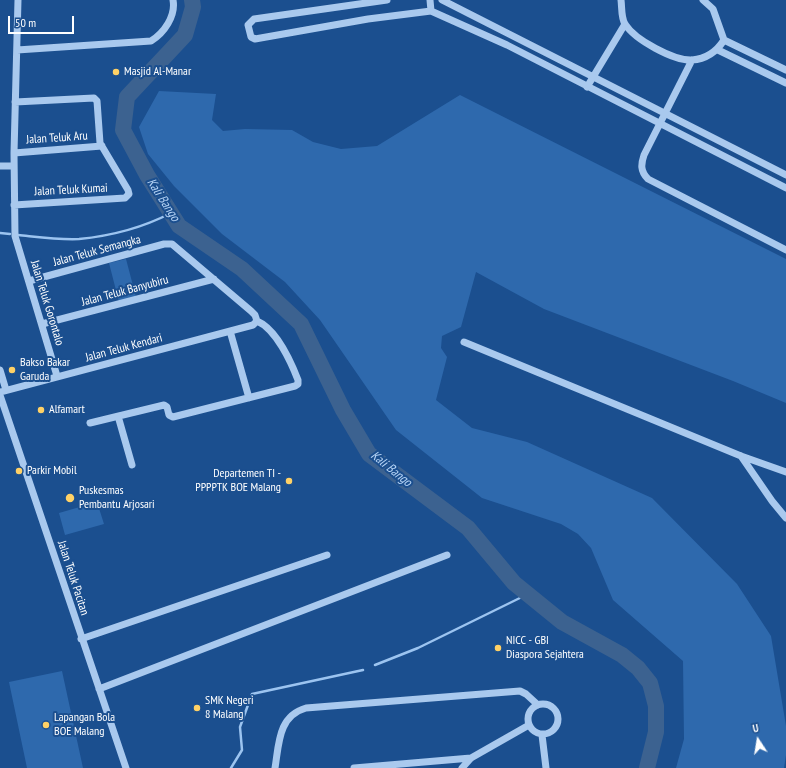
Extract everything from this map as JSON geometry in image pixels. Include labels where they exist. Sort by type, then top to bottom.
[{"type":"street","name":"Jalan Teluk Gorontalo","points":[[18,0],[14,153],[15,236],[57,376]]},
{"type":"street","points":[[17,50],[151,41],[160,35],[173,14],[173,0]]},
{"type":"street","points":[[387,0],[254,19],[248,25],[251,37],[255,39],[368,19],[431,11],[507,45],[786,188]]},
{"type":"street","points":[[430,0],[431,11]]},
{"type":"street","points":[[442,0],[494,25],[592,77],[665,112],[786,175]]},
{"type":"street","points":[[621,0],[625,24],[636,36],[660,51],[678,58],[692,60],[706,56],[718,50],[724,40]]},
{"type":"street","points":[[703,0],[713,9],[724,40],[786,70]]},
{"type":"street","points":[[587,87],[625,24]]},
{"type":"street","points":[[718,50],[786,83]]},
{"type":"street","points":[[692,60],[659,124],[642,163],[642,171],[648,179],[786,250]]},
{"type":"street","points":[[15,102],[92,98],[97,101],[102,146]]},
{"type":"street","name":"Jalan Teluk Aru","points":[[14,153],[102,146]]},
{"type":"street","name":"Jalan Teluk Kumai","points":[[14,205],[125,198],[128,196],[128,190],[102,146]]},
{"type":"street","points":[[0,166],[14,166]]},
{"type":"street","name":"Jalan Teluk Semangka","points":[[29,281],[164,244],[172,244],[214,279]]},
{"type":"street","points":[[90,423],[164,404],[167,407],[169,415],[173,417],[298,384],[289,358],[283,349],[262,323],[255,323],[255,315],[214,279]]},
{"type":"street","name":"Jalan Teluk Banyubiru","points":[[42,324],[214,279]]},
{"type":"street","name":"Jalan Teluk Kendari","points":[[2,392],[255,323]]},
{"type":"street","points":[[230,331],[248,398]]},
{"type":"street","points":[[464,342],[741,456],[786,472]]},
{"type":"street","name":"Jalan Teluk Pacitan","points":[[0,370],[2,392],[81,639],[126,768]]},
{"type":"street","points":[[118,416],[132,465]]},
{"type":"street","points":[[741,456],[786,518]]},
{"type":"street","points":[[81,639],[327,555]]},
{"type":"street","points":[[99,689],[447,555]]},
{"type":"street","points":[[276,768],[281,731],[285,722],[294,713],[306,708],[520,691],[538,705],[550,706],[557,714],[558,720],[553,731],[542,735],[536,733],[529,724],[529,713],[538,705]]},
{"type":"street","points":[[462,768],[471,758],[529,724]]},
{"type":"street","points":[[542,735],[546,768]]},
{"type":"street","points":[[354,768],[471,758]]},
{"type":"shaded area","points":[[159,91],[216,94],[212,120],[223,131],[245,129],[292,130],[313,142],[341,149],[377,146],[460,95],[786,259],[786,403],[733,381],[544,309],[476,272],[461,327],[442,336],[441,348],[447,357],[436,400],[472,428],[527,442],[652,498],[737,584],[771,636],[786,726],[786,755],[784,768],[676,768],[684,739],[683,661],[613,600],[591,548],[578,534],[561,524],[482,498],[396,430],[320,320],[285,282],[222,234],[174,186],[148,154],[139,127]]},
{"type":"shaded area","points":[[126,259],[136,297],[119,302],[109,263]]},
{"type":"shaded area","points":[[97,502],[104,524],[65,535],[59,513]]},
{"type":"shaded area","name":"Lapangan Bola BOE Malang","points":[[62,671],[83,768],[27,768],[9,682]]},
{"type":"waterway","name":"Kali Bango","points":[[192,0],[193,7],[185,35],[127,97],[123,130],[147,175],[179,226],[242,269],[301,324],[343,410],[369,454],[468,528],[514,583],[562,622],[622,655],[638,668],[650,683],[656,706],[656,732],[647,768]]},
{"type":"waterway","points":[[18,235],[64,239],[91,238],[138,227],[171,213]]},
{"type":"waterway","points":[[0,233],[10,234]]},
{"type":"waterway","points":[[375,665],[418,648],[528,594]]},
{"type":"waterway","points":[[231,768],[242,750],[240,727],[252,694],[363,670]]},
{"type":"place","name":"Masjid Al-Manar","points":[[116,72]]},
{"type":"place","name":"Bakso Bakar Garuda","points":[[12,370]]},
{"type":"place","name":"Alfamart","points":[[41,410]]},
{"type":"place","name":"Parkir Mobil","points":[[19,471]]},
{"type":"place","name":"Departemen TI - PPPPTK BOE Malang","points":[[289,481]]},
{"type":"place","name":"Puskesmas Pembantu Arjosari","points":[[70,498]]},
{"type":"place","name":"NICC - GBI Diaspora Sejahtera","points":[[498,648]]},
{"type":"place","name":"SMK Negeri 8 Malang","points":[[197,708]]},
{"type":"place","name":"Lapangan Bola BOE Malang","points":[[46,725]]}]
